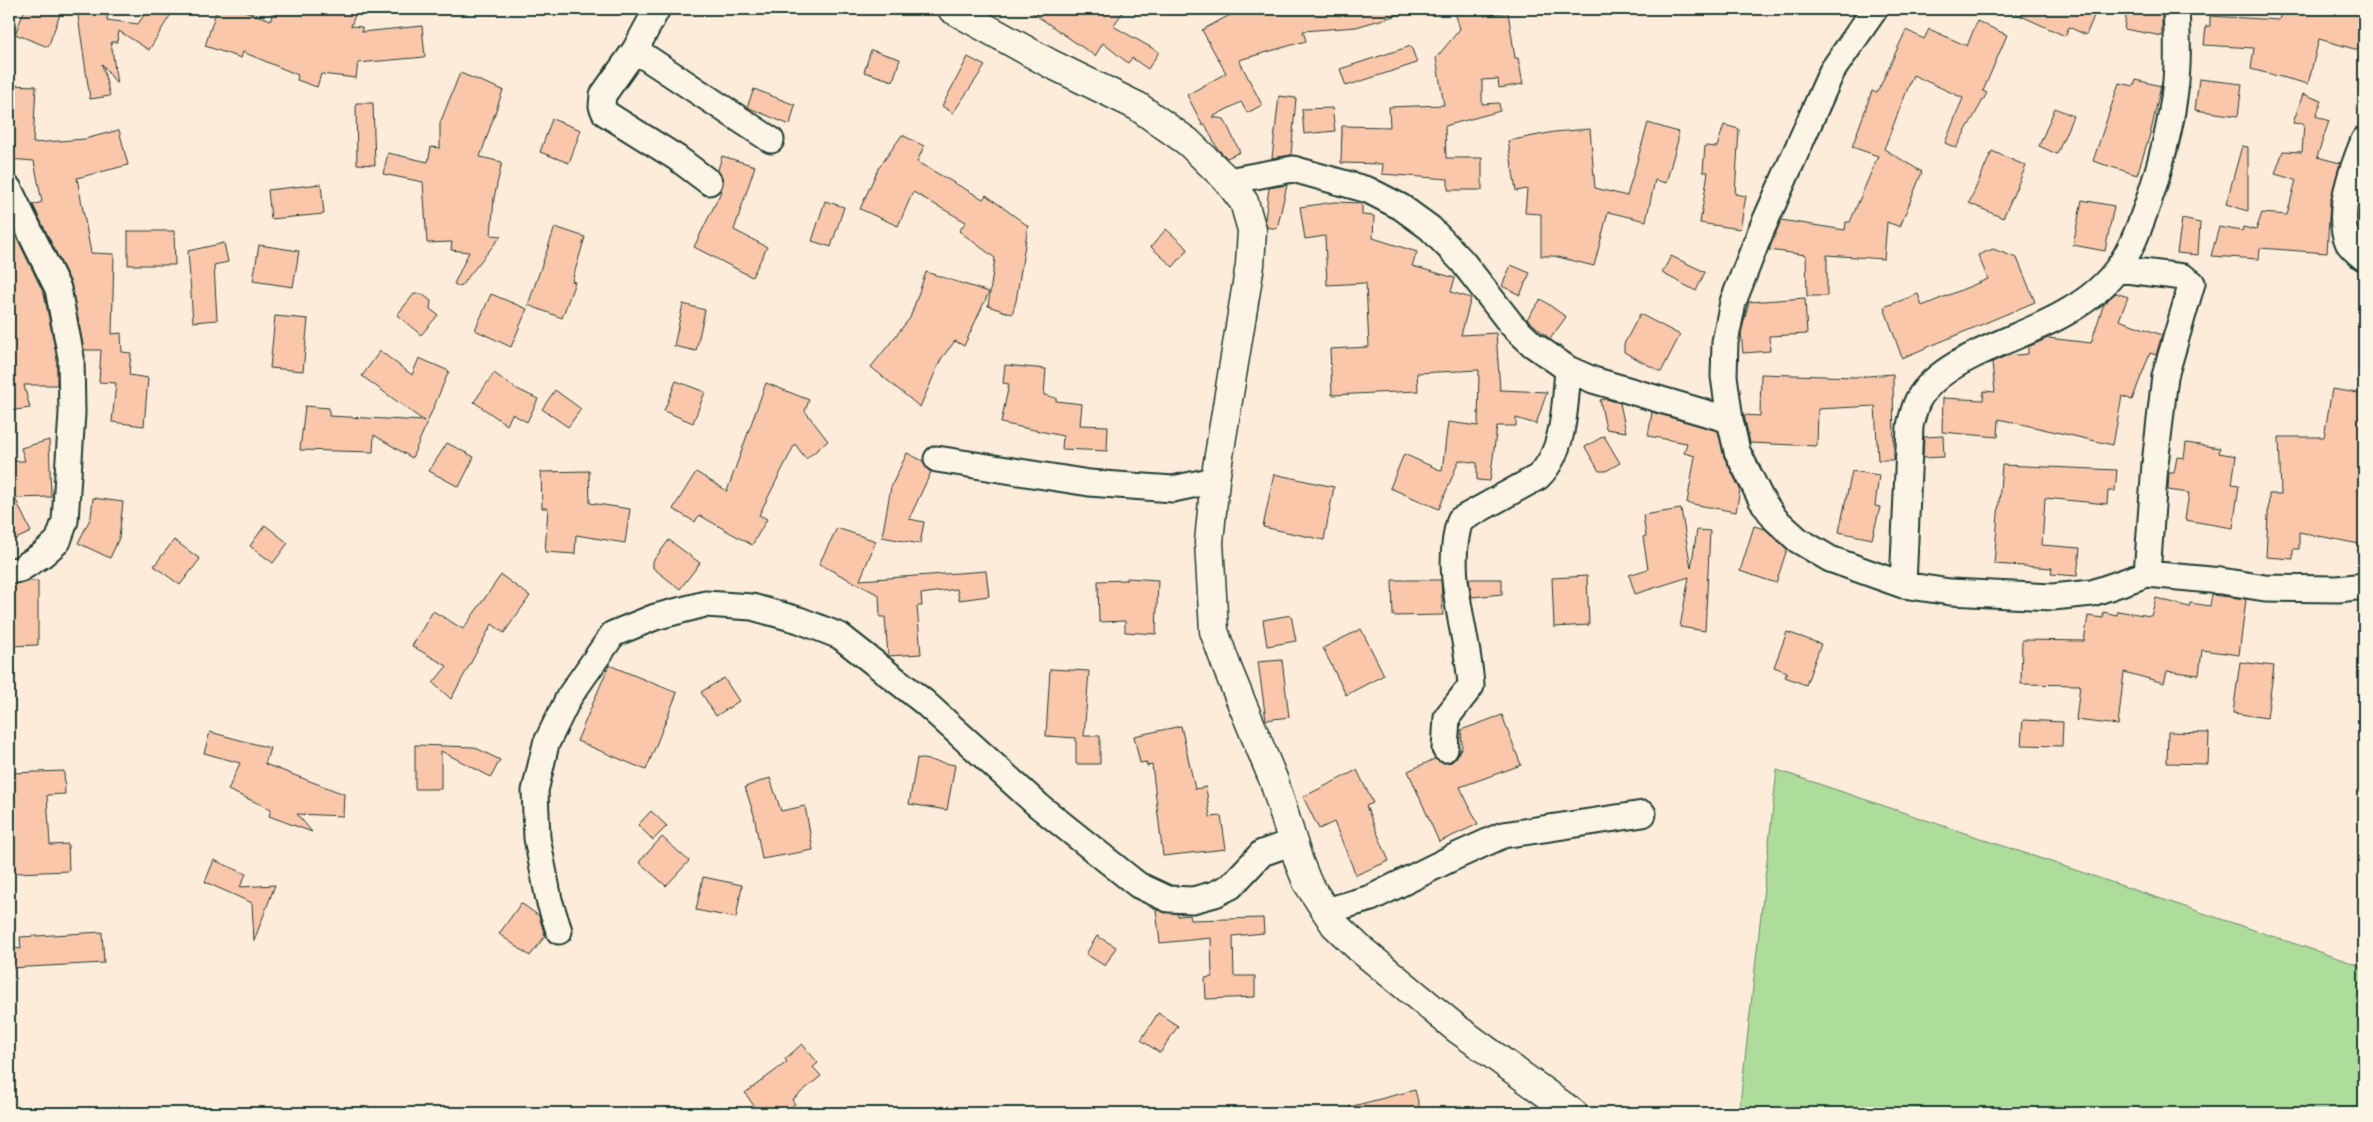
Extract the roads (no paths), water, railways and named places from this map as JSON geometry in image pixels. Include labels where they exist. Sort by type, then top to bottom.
[{"type":"main road","points":[[952,9],[1049,63],[1137,106],[1188,142],[1228,181],[1247,208],[1252,230],[1250,266],[1215,480],[1209,542],[1214,631],[1274,781],[1308,882],[1335,925],[1359,948],[1456,1028],[1573,1113]]},
{"type":"street","points":[[657,9],[635,50],[603,96],[602,106],[604,113],[677,158],[709,182]]},
{"type":"street","points":[[1875,9],[1832,71],[1760,233],[1733,302],[1725,342],[1724,376],[1730,420],[1737,451],[1761,499],[1776,520],[1798,540],[1830,559],[1903,585],[1950,592],[2052,597],[2092,593],[2147,574],[2221,581],[2265,588],[2364,586]]},
{"type":"street","points":[[1903,585],[1910,426],[1918,400],[1929,386],[1956,364],[2070,311],[2097,291],[2118,269],[2133,243],[2145,210],[2161,164],[2172,116],[2177,65],[2176,9]]},
{"type":"street","points":[[635,50],[771,140]]},
{"type":"street","points":[[2364,140],[2348,184],[2344,220],[2348,242],[2364,258]]},
{"type":"street","points":[[1228,181],[1292,169],[1368,190],[1401,208],[1430,228],[1462,261],[1512,324],[1532,344],[1568,368],[1593,380],[1730,420]]},
{"type":"street","points":[[9,189],[58,290],[71,357],[72,413],[66,514],[58,541],[42,556],[20,570],[9,571]]},
{"type":"street","points":[[2118,269],[2183,277],[2192,282],[2165,376],[2155,464],[2147,574]]},
{"type":"street","points":[[1445,749],[1447,717],[1471,686],[1467,645],[1453,564],[1454,548],[1460,520],[1538,478],[1548,468],[1555,451],[1564,413],[1568,368]]},
{"type":"street","points":[[937,459],[1089,483],[1173,488],[1215,480]]},
{"type":"street","points":[[559,930],[549,900],[537,838],[536,791],[546,744],[569,697],[613,634],[655,617],[705,604],[752,607],[799,620],[840,636],[924,702],[1039,806],[1138,884],[1168,899],[1193,900],[1215,894],[1232,886],[1262,853],[1293,842]]},
{"type":"street","points":[[1326,911],[1371,898],[1503,835],[1643,814]]}]
